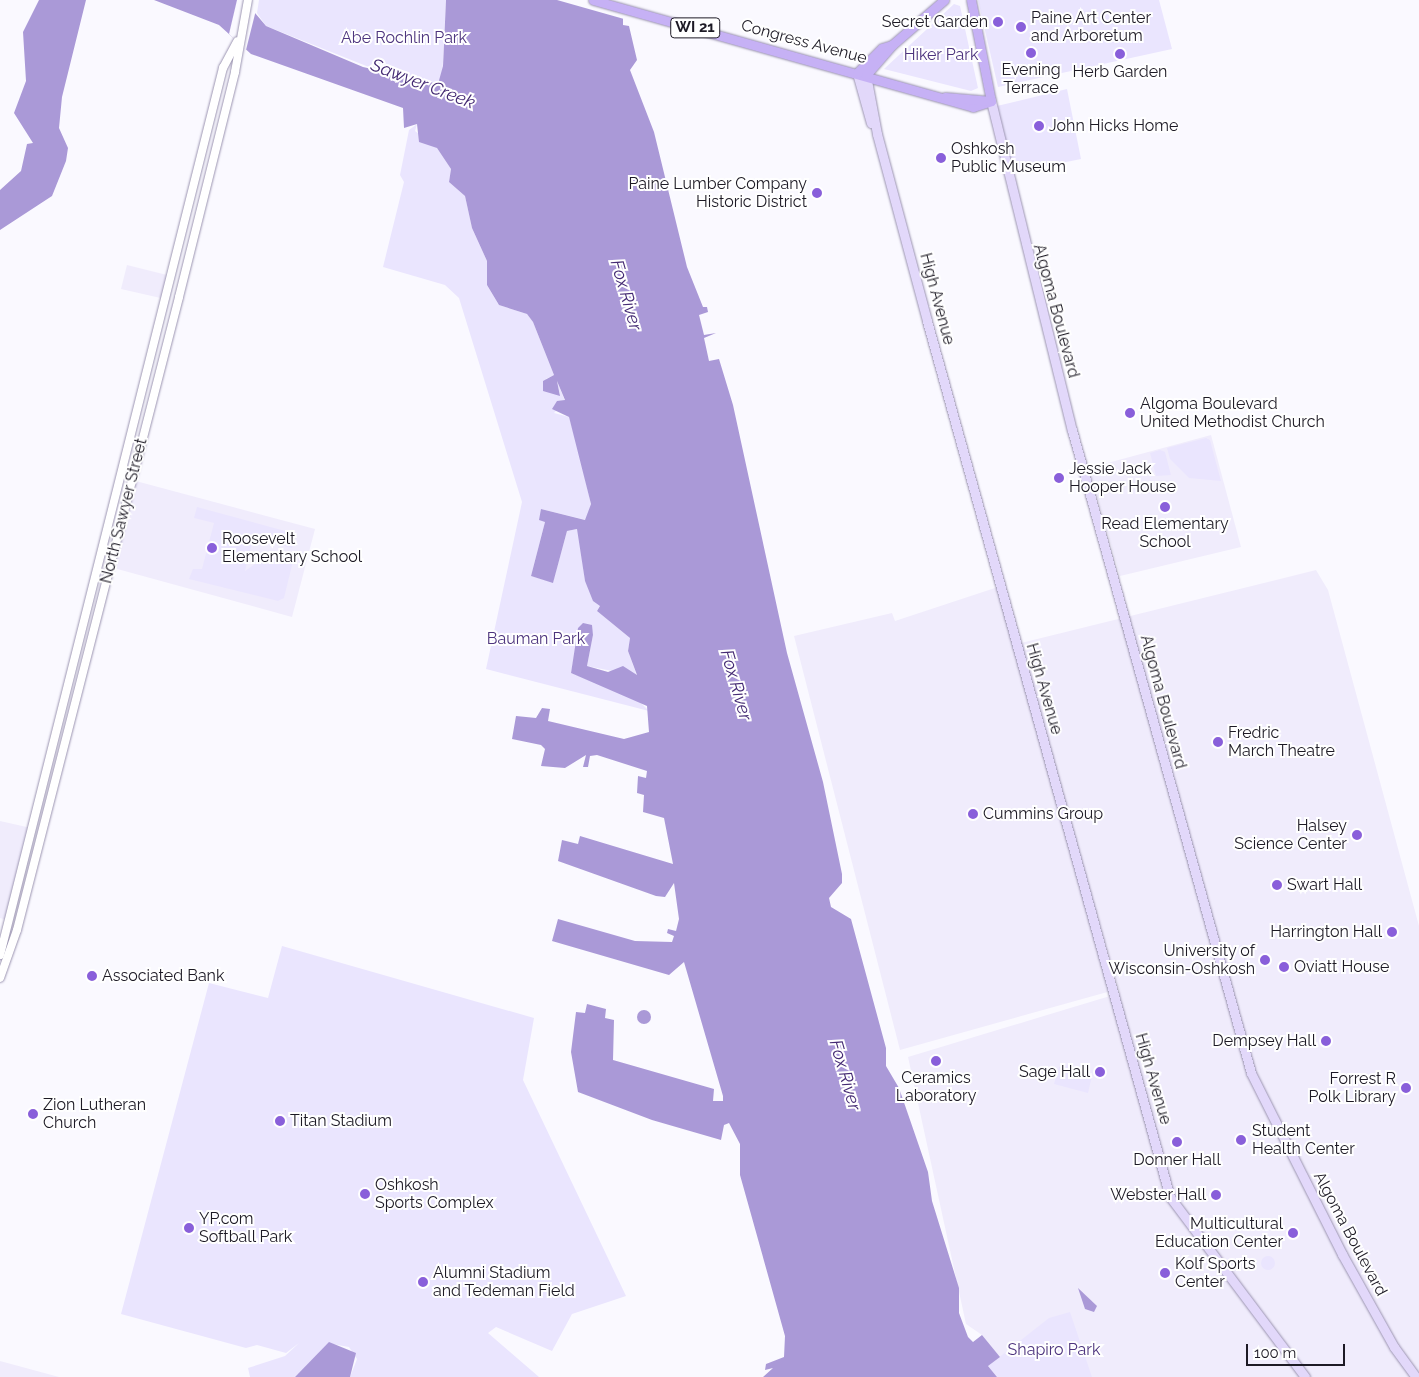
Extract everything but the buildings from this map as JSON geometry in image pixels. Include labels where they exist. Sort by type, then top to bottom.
[{"type":"main road","name":"Congress Avenue","points":[[593,0],[945,97],[972,107],[991,101]]},
{"type":"main road","points":[[862,74],[944,0]]},
{"type":"main road","points":[[964,0],[972,4]]},
{"type":"main road","name":"Algoma Boulevard","points":[[972,4],[991,101],[1072,430],[1251,1073],[1342,1254],[1394,1347],[1416,1377]]},
{"type":"main road","name":"High Avenue","points":[[862,74],[1170,1197],[1305,1377]]},
{"type":"street","name":"North Sawyer Street","points":[[0,954],[218,86],[237,42],[248,1]]},
{"type":"street","name":"North Sawyer Street","points":[[0,978],[17,930],[179,297],[235,72],[237,42]]},
{"type":"shaded area","points":[[127,265],[171,276],[165,299],[121,289]]},
{"type":"shaded area","name":"Read Elementary School","points":[[1211,435],[1241,547],[1120,576],[1089,468]]},
{"type":"shaded area","name":"Roosevelt Elementary School","points":[[132,480],[315,529],[292,617],[110,567]]},
{"type":"shaded area","name":"University of Wisconsin-Oshkosh","points":[[1316,570],[1328,590],[1419,926],[1419,1377],[1006,1377],[1000,1357],[982,1335],[966,1324],[908,1057],[1120,993],[1030,689],[1111,991],[900,1050],[794,636],[892,613],[895,621],[1001,586],[1017,644]]},
{"type":"shaded area","points":[[0,821],[31,828],[7,920],[0,918]]},
{"type":"shaded area","points":[[0,1361],[59,1377],[0,1377]]},
{"type":"green space","name":"Abe Rochlin Park","points":[[259,0],[446,0],[442,81],[438,84],[394,77],[266,26],[257,13]]},
{"type":"green space","points":[[978,0],[1159,0],[1172,49],[998,87]]},
{"type":"green space","name":"Hiker Park","points":[[954,4],[960,6],[978,88],[971,91],[884,69]]},
{"type":"green space","points":[[1067,89],[1081,159],[1012,173],[997,106]]},
{"type":"green space","name":"Bauman Park","points":[[417,124],[415,131],[437,148],[451,169],[449,182],[465,196],[472,228],[487,261],[487,285],[499,305],[527,314],[533,322],[554,375],[546,379],[560,395],[557,381],[565,401],[554,413],[569,417],[578,448],[591,504],[586,520],[541,509],[545,522],[531,576],[553,582],[567,531],[578,529],[585,581],[600,606],[597,611],[630,638],[628,651],[637,676],[587,666],[593,635],[592,631],[579,630],[571,673],[637,699],[649,711],[486,669],[522,502],[459,298],[445,285],[383,267],[404,182],[400,175],[409,130]]},
{"type":"green space","points":[[1206,438],[1210,440],[1221,481],[1189,478],[1170,459],[1167,448]]},
{"type":"green space","points":[[1160,450],[1165,452],[1171,475],[1156,476],[1150,453]]},
{"type":"green space","points":[[197,507],[296,534],[292,548],[253,538],[245,571],[268,555],[294,557],[284,598],[278,601],[189,579],[193,569],[202,569],[214,523],[194,518]]},
{"type":"green space","name":"Oshkosh Sports Complex","points":[[282,946],[534,1018],[523,1080],[626,1296],[572,1314],[552,1351],[496,1327],[488,1333],[539,1377],[350,1377],[357,1359],[349,1347],[332,1344],[295,1377],[250,1377],[248,1368],[285,1356],[299,1343],[286,1353],[257,1345],[246,1348],[121,1314],[209,983],[268,998]]},
{"type":"green space","points":[[1068,1065],[1092,1076],[1088,1093],[1054,1084],[1059,1067]]},
{"type":"green space","points":[[1265,1256],[1271,1256],[1275,1263],[1271,1270],[1265,1270],[1261,1266],[1261,1260]]},
{"type":"green space","name":"Shapiro Park","points":[[1070,1312],[1092,1377],[997,1377],[988,1366],[1049,1318]]},
{"type":"water","points":[[39,0],[86,0],[62,97],[59,128],[68,148],[66,161],[52,196],[0,230],[0,190],[21,171],[27,144],[33,143],[14,113],[26,81],[23,32]]},
{"type":"water","points":[[154,0],[244,0],[266,26],[363,67],[438,84],[443,66],[446,0],[623,0],[623,25],[629,26],[637,60],[630,70],[654,132],[687,267],[703,307],[707,307],[708,312],[699,315],[704,335],[716,333],[704,338],[709,361],[719,359],[733,405],[787,653],[823,782],[842,874],[842,883],[829,898],[831,907],[851,919],[886,1048],[886,1066],[899,1088],[928,1172],[932,1201],[959,1288],[959,1313],[968,1337],[973,1342],[982,1335],[1000,1357],[988,1366],[997,1377],[763,1377],[773,1368],[765,1370],[766,1364],[784,1357],[785,1336],[740,1175],[740,1144],[729,1123],[724,1125],[721,1140],[652,1120],[578,1092],[571,1052],[576,1012],[585,1013],[587,1004],[606,1009],[605,1018],[614,1020],[613,1060],[714,1089],[713,1101],[723,1101],[684,962],[669,975],[552,941],[558,919],[635,941],[672,942],[674,936],[667,933],[668,929],[676,931],[679,919],[674,883],[665,897],[656,896],[558,861],[562,840],[578,844],[580,836],[673,864],[664,818],[643,812],[644,795],[637,793],[638,776],[646,778],[647,771],[597,755],[590,756],[588,767],[583,767],[586,755],[565,768],[541,766],[545,749],[541,745],[512,739],[516,716],[536,718],[542,708],[550,709],[548,721],[624,739],[649,732],[647,706],[571,673],[578,628],[583,623],[592,625],[593,635],[587,666],[608,672],[623,666],[637,675],[628,651],[630,638],[597,611],[600,606],[593,601],[585,581],[577,529],[567,531],[553,583],[531,576],[545,522],[539,520],[541,509],[585,520],[591,504],[569,417],[552,409],[557,401],[565,400],[557,381],[560,396],[543,391],[543,381],[554,375],[533,322],[527,314],[499,305],[487,285],[487,261],[472,228],[465,196],[449,182],[451,169],[437,148],[419,142],[417,124],[404,128],[403,108],[251,54],[219,25]]},
{"type":"water","points":[[644,1010],[649,1012],[651,1017],[649,1022],[644,1024],[639,1022],[637,1017],[639,1012]]},
{"type":"water","points":[[1078,1288],[1097,1306],[1094,1312],[1085,1309]]},
{"type":"water","points":[[329,1342],[356,1353],[350,1377],[295,1377]]},
{"type":"pier","points":[[237,0],[246,0],[256,10],[246,50],[229,34]]},
{"type":"pier","points":[[557,0],[625,0],[624,19]]},
{"type":"place","name":"Secret Garden","points":[[998,22]]},
{"type":"place","name":"Paine Art Center and Arboretum","points":[[1021,27]]},
{"type":"place","name":"Evening Terrace","points":[[1031,53]]},
{"type":"place","name":"Herb Garden","points":[[1120,54]]},
{"type":"place","name":"John Hicks Home","points":[[1039,126]]},
{"type":"place","name":"Oshkosh Public Museum","points":[[941,158]]},
{"type":"place","name":"Paine Lumber Company Historic District","points":[[817,193]]},
{"type":"place","name":"Algoma Boulevard United Methodist Church","points":[[1130,413]]},
{"type":"place","name":"Jessie Jack Hooper House","points":[[1059,478]]},
{"type":"place","name":"Read Elementary School","points":[[1165,507]]},
{"type":"place","name":"Roosevelt Elementary School","points":[[212,548]]},
{"type":"place","name":"Fredric March Theatre","points":[[1218,742]]},
{"type":"place","name":"Cummins Group","points":[[973,814]]},
{"type":"place","name":"Halsey Science Center","points":[[1357,835]]},
{"type":"place","name":"Swart Hall","points":[[1277,885]]},
{"type":"place","name":"Harrington Hall","points":[[1392,932]]},
{"type":"place","name":"University of Wisconsin-Oshkosh","points":[[1265,960]]},
{"type":"place","name":"Oviatt House","points":[[1284,967]]},
{"type":"place","name":"Associated Bank","points":[[92,976]]},
{"type":"place","name":"Dempsey Hall","points":[[1326,1041]]},
{"type":"place","name":"Ceramics Laboratory","points":[[936,1061]]},
{"type":"place","name":"Sage Hall","points":[[1100,1072]]},
{"type":"place","name":"Forrest R Polk Library","points":[[1406,1088]]},
{"type":"place","name":"Zion Lutheran Church","points":[[33,1114]]},
{"type":"place","name":"Titan Stadium","points":[[280,1121]]},
{"type":"place","name":"Student Health Center","points":[[1241,1140]]},
{"type":"place","name":"Donner Hall","points":[[1177,1142]]},
{"type":"place","name":"Oshkosh Sports Complex","points":[[365,1194]]},
{"type":"place","name":"Webster Hall","points":[[1216,1195]]},
{"type":"place","name":"YP.com Softball Park","points":[[189,1228]]},
{"type":"place","name":"Multicultural Education Center","points":[[1293,1233]]},
{"type":"place","name":"Kolf Sports Center","points":[[1165,1273]]},
{"type":"place","name":"Alumni Stadium and Tedeman Field","points":[[423,1282]]},
{"type":"water label","name":"Sawyer Creek","points":[[423,84]]},
{"type":"water label","name":"Fox River","points":[[626,295]]},
{"type":"water label","name":"Fox River","points":[[736,685]]},
{"type":"water label","name":"Fox River","points":[[845,1075]]}]
